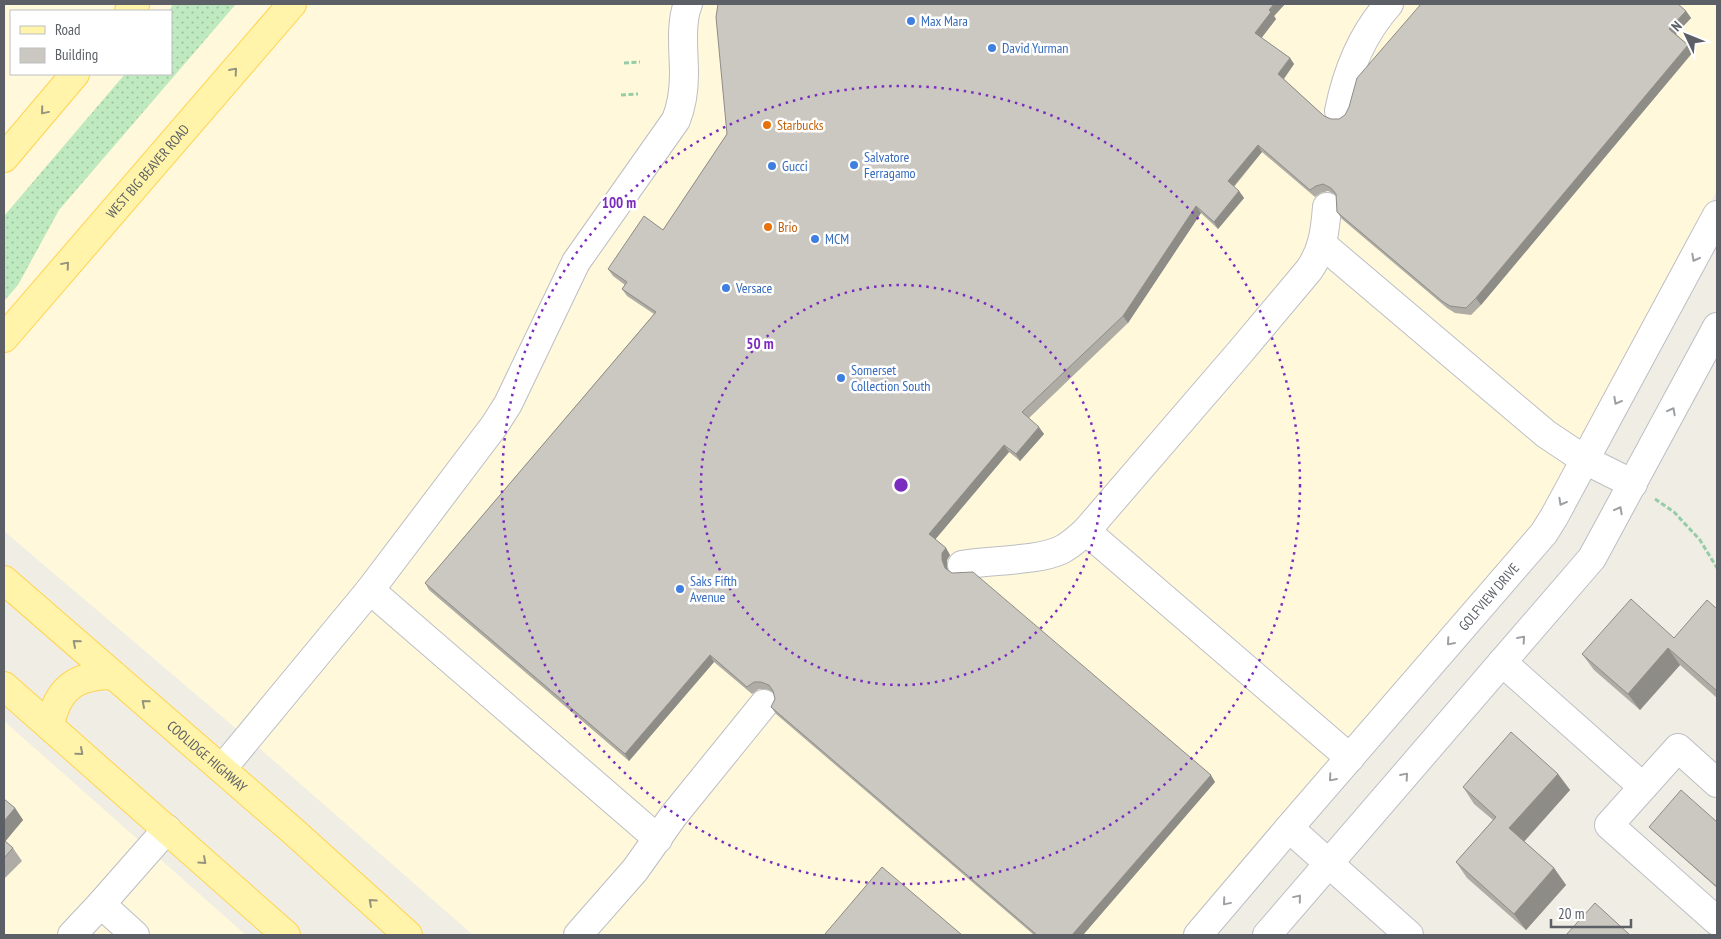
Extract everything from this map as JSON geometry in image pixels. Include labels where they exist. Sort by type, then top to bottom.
[{"type":"main road","name":"WEST BIG BEAVER ROAD","points":[[4,338],[292,4]]},
{"type":"main road","points":[[4,158],[74,75]]},
{"type":"main road","name":"COOLIDGE HIGHWAY","points":[[4,580],[293,831],[408,935]]},
{"type":"main road","points":[[50,726],[53,709],[62,694],[78,680],[96,675],[112,675]]},
{"type":"main road","points":[[4,686],[286,935]]},
{"type":"street","points":[[222,769],[370,590],[494,426],[508,404],[576,262],[676,120],[682,100],[684,75],[683,37],[688,4]]},
{"type":"street","points":[[1339,111],[1354,58],[1362,39],[1389,4]]},
{"type":"street","points":[[962,565],[1030,558],[1059,551],[1074,542],[1086,531],[1304,276],[1317,258],[1322,244],[1328,207]]},
{"type":"street","name":"GOLFVIEW DRIVE","points":[[1198,935],[1544,533],[1586,460],[1717,215]]},
{"type":"street","points":[[1322,244],[1546,434],[1586,460],[1642,491]]},
{"type":"street","points":[[1266,935],[1592,558],[1642,491],[1717,328]]},
{"type":"street","points":[[1086,531],[1350,758]]},
{"type":"street","points":[[370,590],[658,839]]},
{"type":"street","points":[[1502,662],[1643,787]]},
{"type":"street","points":[[578,935],[635,870],[674,816],[764,704]]},
{"type":"street","points":[[1717,783],[1678,748],[1609,825],[1717,921]]},
{"type":"street","points":[[1289,828],[1409,935]]},
{"type":"street","points":[[72,935],[167,829]]},
{"type":"street","points":[[101,904],[135,935]]},
{"type":"path","points":[[624,63],[640,62]]},
{"type":"path","points":[[621,95],[638,94]]},
{"type":"path","points":[[1642,491],[1674,512],[1700,540],[1717,568]]},
{"type":"shaded area","points":[[4,4],[1717,4],[1717,190],[1537,526],[1190,935],[473,935],[273,760],[4,531]]},
{"type":"shaded area","points":[[4,721],[246,935],[4,935]]},
{"type":"green space","points":[[173,4],[236,4],[59,210],[18,285],[4,301],[4,216],[124,75],[172,75],[172,10],[170,10]]},
{"type":"building","name":"Somerset Collection South","points":[[718,4],[1274,4],[1269,10],[1271,12],[1255,33],[1290,58],[1278,74],[1324,116],[1331,119],[1339,119],[1345,115],[1357,78],[1421,4],[1678,4],[1686,11],[1669,29],[1688,45],[1466,308],[1450,306],[1442,301],[1337,212],[1336,194],[1331,188],[1323,184],[1310,190],[1258,145],[1228,181],[1239,191],[1214,222],[1196,206],[1123,316],[1022,412],[1039,427],[1016,454],[1004,445],[929,534],[946,548],[942,553],[945,568],[952,573],[973,572],[1211,775],[1072,935],[1037,935],[771,707],[775,699],[769,685],[754,682],[747,687],[710,655],[625,754],[425,583],[656,312],[622,289],[627,282],[608,269],[644,216],[663,230],[727,134],[716,17]]},
{"type":"building","points":[[1631,599],[1674,638],[1707,600],[1717,609],[1717,691],[1668,648],[1628,694],[1582,654]]},
{"type":"building","points":[[1511,732],[1558,774],[1509,828],[1554,868],[1514,914],[1456,862],[1496,817],[1463,787]]},
{"type":"building","points":[[1681,790],[1717,822],[1717,887],[1649,827]]},
{"type":"building","points":[[4,799],[15,808],[4,821]]},
{"type":"building","points":[[4,840],[13,848],[4,858]]},
{"type":"building","points":[[882,867],[962,935],[825,934]]},
{"type":"building","points":[[1595,903],[1630,935],[1566,935]]},
{"type":"place","name":"Max Mara","points":[[911,21]]},
{"type":"place","name":"David Yurman","points":[[992,48]]},
{"type":"place","name":"Starbucks","points":[[767,125]]},
{"type":"place","name":"Salvatore Ferragamo","points":[[854,165]]},
{"type":"place","name":"Gucci","points":[[772,166]]},
{"type":"place","name":"Brio","points":[[768,227]]},
{"type":"place","name":"MCM","points":[[815,239]]},
{"type":"place","name":"Versace","points":[[726,288]]},
{"type":"place","name":"Somerset Collection South","points":[[841,378]]},
{"type":"place","name":"Saks Fifth Avenue","points":[[680,589]]}]
